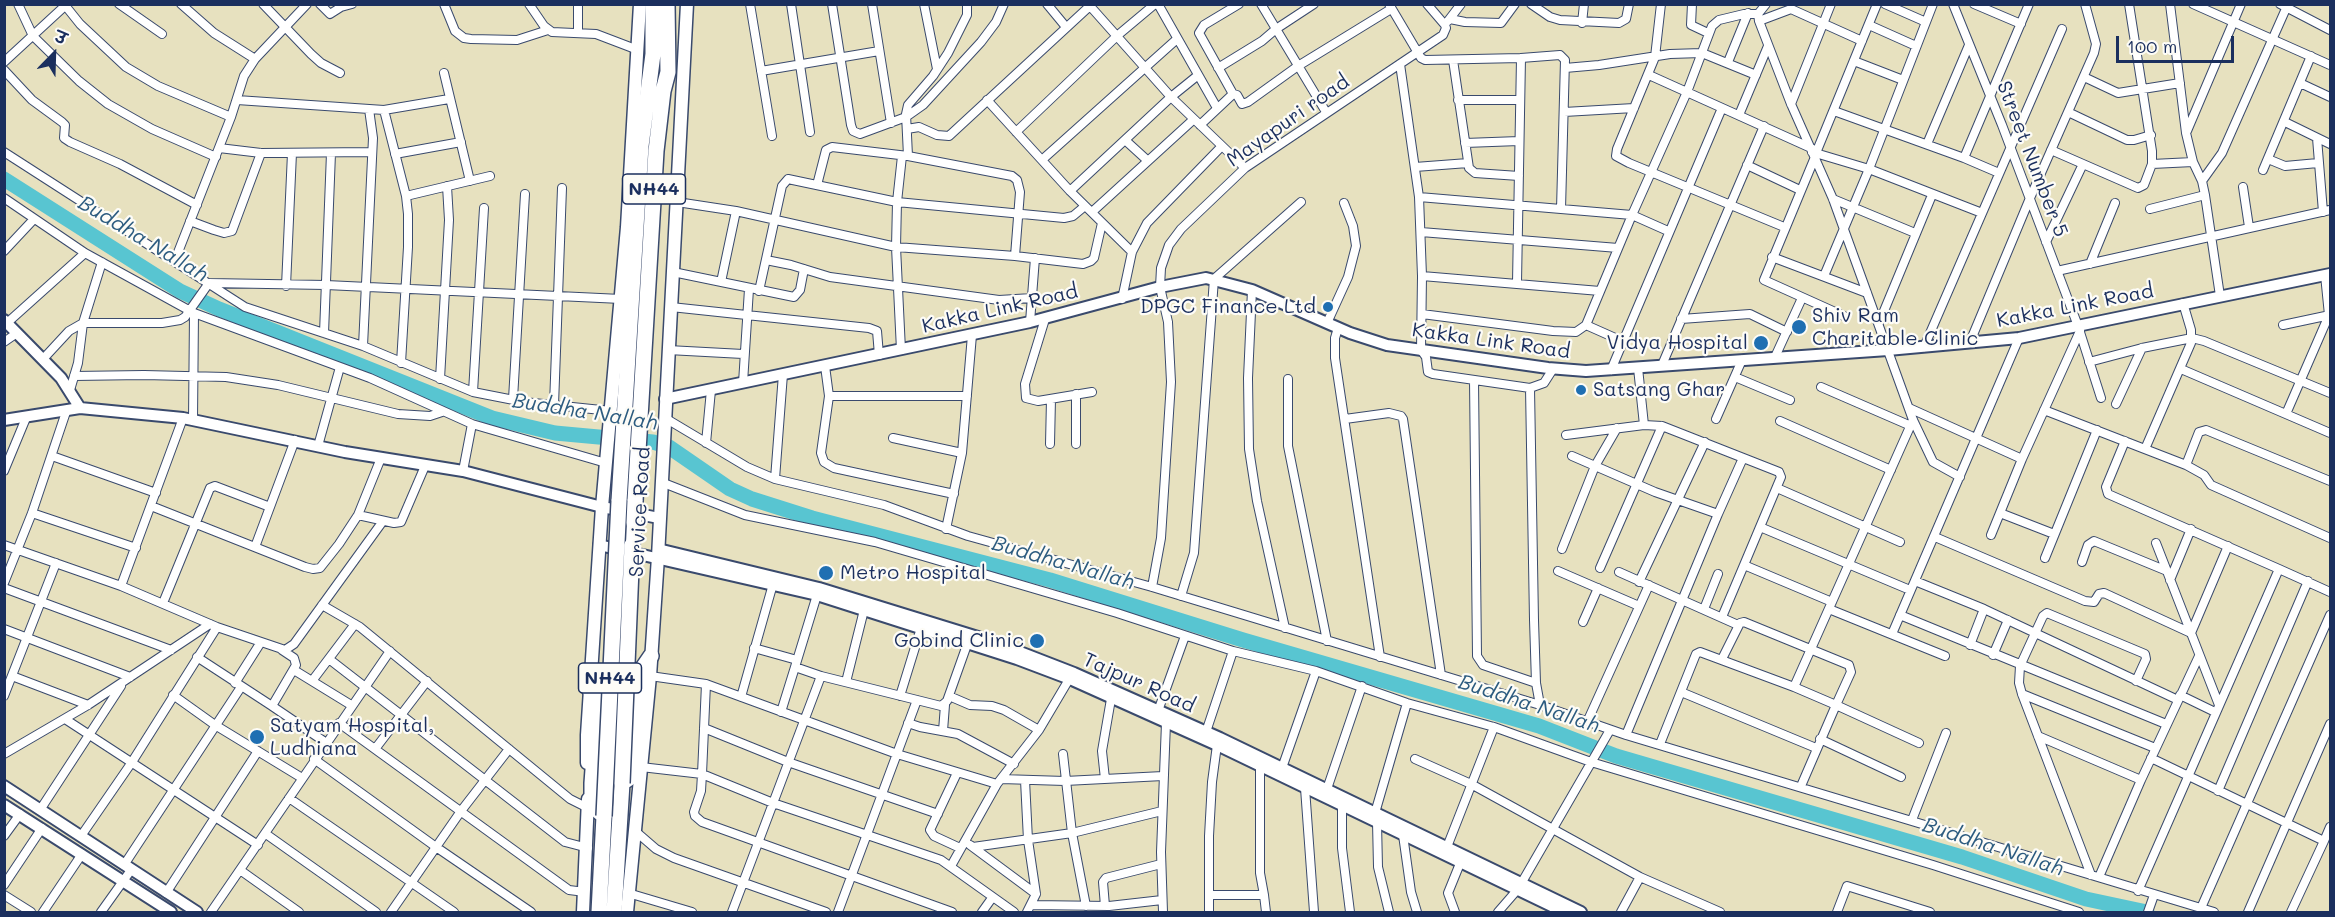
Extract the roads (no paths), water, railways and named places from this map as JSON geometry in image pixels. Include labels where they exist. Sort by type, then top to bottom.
[{"type":"highway","name":"NH44","points":[[599,912],[627,373],[641,146],[653,54],[653,4]]},
{"type":"highway","name":"NH44","points":[[614,912],[636,458],[656,151],[663,91],[668,72],[667,4]]},
{"type":"highway","points":[[622,783],[628,779],[633,767],[640,672],[651,656]]},
{"type":"highway","points":[[590,690],[598,702],[592,806],[604,816]]},
{"type":"main road","name":"Service Road","points":[[584,912],[588,848],[587,735],[599,545],[621,298],[640,4]]},
{"type":"main road","name":"Service Road","points":[[627,912],[650,676],[687,4]]},
{"type":"street","points":[[18,4],[33,36],[108,104],[152,129],[216,157]]},
{"type":"street","points":[[120,4],[162,34]]},
{"type":"street","points":[[181,4],[214,33],[255,59]]},
{"type":"street","points":[[263,4],[321,63],[340,73]]},
{"type":"street","points":[[175,260],[231,117],[244,76],[255,59],[307,4]]},
{"type":"street","points":[[320,4],[330,14],[340,6],[352,4]]},
{"type":"street","points":[[444,4],[455,31],[464,38],[517,40],[548,30]]},
{"type":"street","points":[[578,4],[578,33]]},
{"type":"street","points":[[750,4],[772,136]]},
{"type":"street","points":[[791,4],[810,132]]},
{"type":"street","points":[[832,4],[853,131],[858,134],[865,134],[906,117],[923,105],[967,58],[996,22],[1004,4]]},
{"type":"street","points":[[872,4],[891,123]]},
{"type":"street","points":[[924,4],[938,69]]},
{"type":"street","points":[[901,350],[896,247],[897,202],[905,156],[908,105],[938,69],[963,26],[967,15],[967,4]]},
{"type":"street","points":[[1047,4],[1066,27]]},
{"type":"street","points":[[1016,132],[1118,35],[1156,4],[1217,108]]},
{"type":"street","points":[[1239,4],[1205,24],[1199,36],[1240,103],[1245,103],[1390,7],[1418,53],[1425,60],[1560,55],[1565,60],[1561,208]]},
{"type":"street","points":[[1261,4],[1326,112]]},
{"type":"street","points":[[1218,68],[1262,41],[1314,4]]},
{"type":"street","points":[[1427,4],[1447,22],[1501,23],[1515,4]]},
{"type":"street","name":"Mayapuri road","points":[[1160,287],[1161,268],[1169,245],[1181,229],[1245,168],[1443,35],[1447,22],[1461,4]]},
{"type":"street","points":[[1531,4],[1550,17],[1582,23],[1623,22],[1628,13],[1629,4]]},
{"type":"street","points":[[1582,23],[1584,4]]},
{"type":"street","points":[[1661,4],[1655,57],[1616,156],[1784,227]]},
{"type":"street","points":[[1692,4],[1691,25],[1708,33]]},
{"type":"street","points":[[1766,4],[1759,17],[1768,46],[1833,199],[1909,408],[1912,423],[1933,462],[1960,477]]},
{"type":"street","points":[[1791,104],[1831,4]]},
{"type":"street","points":[[1844,316],[1765,282],[1764,276],[1813,153],[1834,111],[1877,4]]},
{"type":"street","points":[[1885,4],[1926,22]]},
{"type":"street","points":[[1824,276],[1869,169],[1933,4]]},
{"type":"street","name":"Street Number 5","points":[[1953,4],[2079,328],[2101,398]]},
{"type":"street","points":[[1974,4],[2021,24]]},
{"type":"street","points":[[1964,158],[2029,4]]},
{"type":"street","points":[[1970,342],[2096,48],[2085,4]]},
{"type":"street","points":[[2051,150],[2138,188],[2144,185],[2152,164],[2151,135],[2129,4]]},
{"type":"street","points":[[2170,4],[2186,133],[2193,162],[2202,181],[2205,195],[2220,296]]},
{"type":"street","points":[[2193,4],[2330,63]]},
{"type":"street","points":[[2186,133],[2241,4]]},
{"type":"street","points":[[4,62],[65,5],[102,46],[142,78],[231,117]]},
{"type":"street","points":[[530,5],[548,30],[559,34],[578,33],[602,36],[638,50]]},
{"type":"street","points":[[907,129],[918,127],[937,135],[949,136],[1091,5],[1171,97],[1245,168]]},
{"type":"street","points":[[2202,181],[2222,153],[2273,39],[2285,6],[2331,30]]},
{"type":"street","points":[[1422,314],[1566,333],[1581,330],[1586,325],[1687,92],[1708,33],[1716,22],[1748,13],[1759,17],[1788,7],[1862,41]]},
{"type":"street","points":[[1728,62],[1748,13]]},
{"type":"street","points":[[1869,26],[1916,46]]},
{"type":"street","points":[[1924,347],[2062,29]]},
{"type":"street","points":[[1043,159],[1177,39]]},
{"type":"street","points":[[1927,144],[1969,45]]},
{"type":"street","points":[[1739,115],[1768,46]]},
{"type":"street","points":[[761,71],[879,51]]},
{"type":"street","points":[[1565,68],[1702,53],[1756,75]]},
{"type":"street","points":[[2262,170],[2285,122],[2311,56]]},
{"type":"street","points":[[1517,283],[1521,58]]},
{"type":"street","points":[[1453,60],[1469,168],[1475,172],[1519,176]]},
{"type":"street","points":[[1854,61],[1903,80]]},
{"type":"street","points":[[1400,64],[1419,197],[1422,232],[1421,350],[1426,357],[1428,372],[1530,388],[1544,383],[1553,369]]},
{"type":"street","points":[[4,70],[32,100],[62,122],[65,128],[64,138],[197,204]]},
{"type":"street","points":[[444,73],[470,181]]},
{"type":"street","points":[[1649,75],[1764,126],[1813,153],[1869,169],[1982,213]]},
{"type":"street","points":[[1071,191],[1171,97],[1197,76]]},
{"type":"street","points":[[2084,77],[2118,93],[2144,91],[2180,83]]},
{"type":"street","points":[[2300,82],[2331,97]]},
{"type":"street","points":[[1092,212],[1148,161],[1233,94]]},
{"type":"street","points":[[237,100],[384,110],[449,99]]},
{"type":"street","points":[[987,100],[1085,206],[1132,252]]},
{"type":"street","points":[[1458,100],[1520,100]]},
{"type":"street","points":[[1564,112],[1634,108]]},
{"type":"street","points":[[1611,370],[1722,108]]},
{"type":"street","points":[[363,346],[372,152],[369,109]]},
{"type":"street","points":[[384,110],[406,196],[409,229],[401,363]]},
{"type":"street","points":[[1834,111],[1927,144],[1999,173]]},
{"type":"street","points":[[2068,112],[2127,140],[2151,135]]},
{"type":"street","points":[[2285,122],[2331,144]]},
{"type":"street","points":[[1662,365],[1764,126]]},
{"type":"street","points":[[2057,271],[2327,211],[2318,163],[2317,138]]},
{"type":"street","points":[[1125,140],[1148,161]]},
{"type":"street","points":[[1465,142],[1519,141]]},
{"type":"street","points":[[395,154],[461,142]]},
{"type":"street","points":[[1122,299],[1132,252],[1140,234],[1154,213],[1221,147]]},
{"type":"street","points":[[219,148],[261,153],[372,152]]},
{"type":"street","points":[[817,185],[827,148],[905,156],[1012,176],[1020,186],[1015,256]]},
{"type":"street","points":[[4,152],[175,260],[232,301],[245,307],[363,346],[473,392],[610,417]]},
{"type":"street","points":[[190,221],[224,233],[232,231],[261,153]]},
{"type":"street","points":[[286,286],[292,153]]},
{"type":"street","points":[[324,333],[331,153]]},
{"type":"street","points":[[2268,159],[2284,166],[2318,163]]},
{"type":"street","points":[[2152,164],[2193,162]]},
{"type":"street","points":[[1416,167],[1468,163]]},
{"type":"street","points":[[2046,242],[2083,164]]},
{"type":"street","points":[[1747,165],[1800,190]]},
{"type":"street","points":[[406,196],[490,176]]},
{"type":"street","points":[[759,291],[784,181],[793,179],[897,202],[1069,218],[1085,206]]},
{"type":"street","points":[[440,379],[449,220],[447,186]]},
{"type":"street","points":[[2243,187],[2250,227]]},
{"type":"street","points":[[554,405],[562,188]]},
{"type":"street","points":[[513,399],[525,194]]},
{"type":"street","points":[[1879,323],[1932,195]]},
{"type":"street","points":[[2150,209],[2205,195]]},
{"type":"street","points":[[1419,197],[1632,215],[1668,231]]},
{"type":"street","points":[[4,198],[85,254],[191,311],[393,388],[472,424],[607,460]]},
{"type":"street","points":[[1833,199],[1852,209],[1915,233]]},
{"type":"street","points":[[677,202],[736,211],[896,247],[1015,256],[1067,263],[1088,263],[1094,258],[1102,223]]},
{"type":"street","points":[[1181,596],[1194,553],[1214,279],[1301,202]]},
{"type":"street","points":[[1327,323],[1347,277],[1356,246],[1353,226],[1344,203]]},
{"type":"street","points":[[2090,264],[2115,203]]},
{"type":"street","points":[[473,392],[484,208]]},
{"type":"street","points":[[721,282],[736,211]]},
{"type":"street","points":[[4,251],[33,219]]},
{"type":"street","points":[[1422,232],[1618,248]]},
{"type":"street","points":[[80,408],[70,390],[44,358],[6,321],[85,254]]},
{"type":"street","points":[[1772,257],[1868,293]]},
{"type":"street","points":[[1030,322],[1035,258]]},
{"type":"street","points":[[765,260],[831,277],[999,300],[1032,298]]},
{"type":"street","points":[[70,390],[83,323],[102,262]]},
{"type":"street","points":[[673,272],[794,297],[800,290],[804,269]]},
{"type":"street","points":[[2286,414],[2330,315],[2328,275]]},
{"type":"street","name":"Kakka Link Road","points":[[665,399],[1045,319],[1160,287],[1206,278],[1252,290],[1338,328],[1387,345],[1553,369],[1586,371],[1888,350],[2019,338],[2079,328],[2183,303],[2328,275]]},
{"type":"street","points":[[1422,276],[1600,291]]},
{"type":"street","points":[[209,283],[365,286],[621,298]]},
{"type":"street","points":[[44,358],[69,331],[83,323],[173,322],[185,317],[209,283]]},
{"type":"street","points":[[1152,586],[1162,528],[1171,382],[1170,333],[1160,287]]},
{"type":"street","points":[[743,383],[743,354],[749,289]]},
{"type":"street","points":[[1252,290],[1248,449],[1285,628]]},
{"type":"street","points":[[1775,357],[1802,298]]},
{"type":"street","points":[[2145,448],[2181,369],[2192,338],[2183,303]]},
{"type":"street","points":[[671,307],[874,330],[878,334],[879,355]]},
{"type":"street","points":[[121,586],[150,506],[188,419],[193,376],[191,311]]},
{"type":"street","points":[[1681,319],[1750,315],[1787,332]]},
{"type":"street","points":[[2283,326],[2330,315]]},
{"type":"street","points":[[1045,319],[1025,384],[1024,395],[1032,401],[1092,392]]},
{"type":"street","points":[[1586,325],[1622,341]]},
{"type":"street","points":[[1338,328],[1334,348],[1380,657]]},
{"type":"street","points":[[1991,535],[2079,328]]},
{"type":"street","points":[[4,342],[17,333]]},
{"type":"street","points":[[946,529],[962,453],[972,335]]},
{"type":"street","points":[[1892,634],[2019,338]]},
{"type":"street","points":[[2089,362],[2192,338],[2331,393]]},
{"type":"street","points":[[2116,405],[2142,348]]},
{"type":"street","points":[[668,350],[743,354]]},
{"type":"street","points":[[1716,419],[1742,360]]},
{"type":"street","points":[[825,366],[829,396],[821,453],[824,462],[829,466],[954,494]]},
{"type":"street","points":[[318,446],[340,367]]},
{"type":"street","points":[[1638,368],[1644,425]]},
{"type":"street","points":[[2181,369],[2331,433]]},
{"type":"street","points":[[775,479],[783,374]]},
{"type":"street","points":[[74,376],[193,376],[253,381],[375,410],[418,417],[442,412]]},
{"type":"street","points":[[1735,377],[1790,400]]},
{"type":"street","points":[[1288,379],[1288,446],[1327,641]]},
{"type":"street","points":[[1474,380],[1477,656],[1483,665],[1536,683]]},
{"type":"street","points":[[1821,387],[1912,423]]},
{"type":"street","points":[[1530,388],[1536,683],[1540,705]]},
{"type":"street","points":[[706,443],[711,390]]},
{"type":"street","points":[[1076,394],[1076,444]]},
{"type":"street","points":[[829,396],[967,396]]},
{"type":"street","points":[[1050,444],[1051,399]]},
{"type":"street","points":[[4,420],[80,408],[188,419],[381,458],[463,471],[602,507],[659,518]]},
{"type":"street","points":[[1909,408],[2022,459]]},
{"type":"street","points":[[2044,410],[2186,465],[2204,475],[2211,485],[2331,538]]},
{"type":"street","points":[[4,583],[32,513],[66,412]]},
{"type":"street","points":[[1345,419],[1389,413],[1401,416],[1403,419],[1441,675]]},
{"type":"street","points":[[4,471],[26,418]]},
{"type":"street","points":[[1780,421],[1891,470]]},
{"type":"street","points":[[664,422],[747,467],[775,479],[868,500],[946,529],[1152,586],[1588,720],[1608,732],[1660,744],[2095,876],[2138,891],[2153,899],[2214,912]]},
{"type":"street","points":[[1794,687],[1912,423]]},
{"type":"street","points":[[463,471],[472,424]]},
{"type":"street","points":[[1566,435],[1644,425],[1662,426],[1780,474],[1777,488],[1722,617]]},
{"type":"street","points":[[1600,568],[1662,426]]},
{"type":"street","points":[[1562,549],[1594,466],[1617,428]]},
{"type":"street","points":[[2045,558],[2097,430]]},
{"type":"street","points":[[2186,465],[2199,432],[2206,430],[2331,481]]},
{"type":"street","points":[[892,438],[962,453]]},
{"type":"street","points":[[255,547],[295,440]]},
{"type":"street","points":[[2125,441],[2107,485],[2107,492],[2331,592]]},
{"type":"street","points":[[1639,582],[1705,442]]},
{"type":"street","points":[[52,456],[156,493]]},
{"type":"street","points":[[1572,456],[1636,484],[1718,514]]},
{"type":"street","points":[[150,506],[305,567],[320,568],[358,515],[381,458]]},
{"type":"street","points":[[1626,735],[1743,458]]},
{"type":"street","points":[[358,515],[398,523],[403,519],[425,466]]},
{"type":"street","points":[[660,482],[745,515],[875,542],[1117,613],[1233,651],[1316,671],[1407,703],[1494,727],[1592,760],[2079,912]]},
{"type":"street","points":[[163,603],[208,491],[213,486],[270,507]]},
{"type":"street","points":[[1777,488],[1900,542]]},
{"type":"street","points":[[32,513],[136,548]]},
{"type":"street","points":[[2000,513],[2054,534]]},
{"type":"street","points":[[282,650],[292,648],[383,521]]},
{"type":"street","points":[[1760,527],[1910,590]]},
{"type":"street","points":[[2170,580],[2191,529]]},
{"type":"street","points":[[1935,537],[2085,601],[2094,602],[2099,594],[2104,593],[2191,633]]},
{"type":"street","points":[[2082,562],[2088,545],[2094,541],[2167,571]]},
{"type":"street","points":[[2156,543],[2217,708]]},
{"type":"street","points":[[4,545],[121,586],[214,625],[282,650],[296,660],[294,670],[272,706]]},
{"type":"street","points":[[599,545],[658,553]]},
{"type":"street","points":[[2191,633],[2228,546]]},
{"type":"street","name":"Tajpur Road","points":[[658,553],[817,595],[1072,676],[1111,699],[1217,745],[1342,806],[1447,847],[1520,886],[1557,911]]},
{"type":"street","name":"Tajpur Road","points":[[658,553],[819,588],[994,642],[1206,732],[1327,789],[1403,835],[1581,912]]},
{"type":"street","points":[[4,696],[56,563]]},
{"type":"street","points":[[1744,565],[1892,634],[1945,656]]},
{"type":"street","points":[[2138,891],[2279,569]]},
{"type":"street","points":[[1558,571],[1639,606]]},
{"type":"street","points":[[1619,572],[1738,626]]},
{"type":"street","points":[[1704,609],[1718,574]]},
{"type":"street","points":[[1915,581],[1984,609],[2136,681],[2179,698],[2217,708]]},
{"type":"street","points":[[2218,791],[2308,581]]},
{"type":"street","points":[[741,697],[773,584]]},
{"type":"street","points":[[1588,720],[1649,585]]},
{"type":"street","points":[[4,588],[171,650]]},
{"type":"street","points":[[1582,622],[1598,588]]},
{"type":"street","points":[[781,712],[817,595]]},
{"type":"street","points":[[322,605],[355,624],[570,799],[588,808]]},
{"type":"street","points":[[1970,645],[1984,609]]},
{"type":"street","points":[[846,682],[864,610]]},
{"type":"street","points":[[2095,876],[2022,694],[2019,683],[2020,666],[2043,616],[2047,613],[2146,655],[2136,681]]},
{"type":"street","points":[[1900,615],[2166,724]]},
{"type":"street","points":[[2201,908],[2331,615]]},
{"type":"street","points":[[1993,655],[2008,620]]},
{"type":"street","points":[[1722,659],[1738,626],[1744,622],[1850,667],[1851,672],[1801,786]]},
{"type":"street","points":[[312,681],[355,624]]},
{"type":"street","points":[[4,754],[88,705],[171,650],[214,625]]},
{"type":"street","points":[[81,836],[132,762],[197,657],[214,625]]},
{"type":"street","points":[[900,696],[921,628]]},
{"type":"street","points":[[4,629],[127,679]]},
{"type":"street","points":[[1158,711],[1185,636]]},
{"type":"street","points":[[101,912],[123,881],[128,867],[172,789],[215,725],[261,642]]},
{"type":"street","points":[[942,731],[945,705],[968,642]]},
{"type":"street","points":[[754,648],[821,676],[936,705],[945,705]]},
{"type":"street","points":[[211,912],[390,651]]},
{"type":"street","points":[[1206,732],[1233,651]]},
{"type":"street","points":[[1660,744],[1698,653],[1703,652],[1794,687],[1919,742]]},
{"type":"street","points":[[2095,876],[2199,656]]},
{"type":"street","points":[[197,657],[326,742]]},
{"type":"street","points":[[329,659],[565,842],[588,848]]},
{"type":"street","points":[[294,670],[351,705]]},
{"type":"street","points":[[1282,768],[1316,671]]},
{"type":"street","points":[[12,676],[88,705]]},
{"type":"street","points":[[650,676],[706,684],[897,754],[957,773],[999,782],[1163,776]]},
{"type":"street","points":[[732,912],[821,676]]},
{"type":"street","points":[[951,866],[999,782],[1039,730],[1072,676]]},
{"type":"street","points":[[40,810],[88,734],[127,679]]},
{"type":"street","points":[[375,749],[400,713],[427,681]]},
{"type":"street","points":[[706,684],[702,774],[694,816],[702,822],[952,912]]},
{"type":"street","points":[[1327,789],[1362,686]]},
{"type":"street","points":[[1681,692],[1816,748]]},
{"type":"street","points":[[2022,694],[2156,748]]},
{"type":"street","points":[[173,695],[215,725],[302,778]]},
{"type":"street","points":[[949,696],[970,705],[992,706],[1004,710],[1039,730]]},
{"type":"street","points":[[1105,779],[1102,751],[1111,699]]},
{"type":"street","points":[[838,912],[917,700]]},
{"type":"street","points":[[1389,912],[1378,867],[1376,818],[1407,703]]},
{"type":"street","points":[[65,719],[258,844]]},
{"type":"street","points":[[339,723],[569,890],[585,892]]},
{"type":"street","points":[[908,723],[920,728],[963,736],[1014,764]]},
{"type":"street","points":[[1163,912],[1161,864],[1166,723]]},
{"type":"street","points":[[2248,912],[2328,737],[2331,724]]},
{"type":"street","points":[[1447,847],[1494,727]]},
{"type":"street","points":[[704,728],[788,762],[938,814]]},
{"type":"street","points":[[1498,912],[1520,886],[1608,732]]},
{"type":"street","points":[[1912,820],[1946,733]]},
{"type":"street","points":[[2038,736],[2141,780]]},
{"type":"street","points":[[1820,739],[1901,777]]},
{"type":"street","points":[[1209,912],[1212,782],[1217,745]]},
{"type":"street","points":[[391,912],[461,810],[509,749]]},
{"type":"street","points":[[166,893],[258,752]]},
{"type":"street","points":[[1063,754],[1072,833],[1086,906]]},
{"type":"street","points":[[2151,758],[2324,841]]},
{"type":"street","points":[[314,759],[435,847],[531,912]]},
{"type":"street","points":[[1415,759],[1471,784],[1640,877],[1715,911]]},
{"type":"street","points":[[1260,766],[1260,873],[1266,912]]},
{"type":"street","points":[[641,767],[702,774],[773,803],[941,860],[1014,912]]},
{"type":"street","points":[[957,773],[931,833],[972,847],[1072,833],[1162,811]]},
{"type":"street","points":[[1025,780],[1028,840],[1036,894],[1029,909],[1105,906],[1162,900]]},
{"type":"street","points":[[4,786],[197,912]]},
{"type":"street","points":[[1305,788],[1314,912]]},
{"type":"street","points":[[289,798],[454,912]]},
{"type":"street","points":[[4,804],[123,881],[158,909],[171,912]]},
{"type":"street","points":[[1342,806],[1341,840],[1350,912]]},
{"type":"street","points":[[4,836],[20,814]]},
{"type":"street","points":[[2291,912],[2331,827]]},
{"type":"street","points":[[4,885],[42,828]]},
{"type":"street","points":[[634,830],[664,853],[743,884],[826,912]]},
{"type":"street","points":[[266,834],[376,912]]},
{"type":"street","points":[[1403,835],[1411,892],[1417,912]]},
{"type":"street","points":[[972,847],[1036,894]]},
{"type":"street","points":[[43,912],[82,854]]},
{"type":"street","points":[[1455,912],[1448,893],[1461,861]]},
{"type":"street","points":[[1105,906],[1103,884],[1106,878],[1161,864]]},
{"type":"street","points":[[240,870],[298,912]]},
{"type":"street","points":[[1621,912],[1640,877]]},
{"type":"street","points":[[1837,912],[1847,886],[1930,912]]},
{"type":"street","points":[[628,893],[692,912]]},
{"type":"street","points":[[4,895],[31,912]]},
{"type":"street","points":[[1209,895],[1264,895]]},
{"type":"street","points":[[982,912],[992,898]]},
{"type":"street","points":[[2148,912],[2153,899]]},
{"type":"waterway","name":"Buddha Nallah","points":[[4,179],[180,291],[219,309],[492,418],[555,433],[653,442],[669,447],[730,489],[752,499],[812,518],[1050,580],[1243,640],[1539,726],[1616,756],[1962,857],[2086,899],[2147,912]]},
{"type":"place","name":"DPGC Finance Ltd","points":[[1328,307]]},
{"type":"place","name":"Shiv Ram Charitable Clinic","points":[[1799,327]]},
{"type":"place","name":"Vidya Hospital","points":[[1761,343]]},
{"type":"place","name":"Satsang Ghar","points":[[1581,390]]},
{"type":"place","name":"Metro Hospital","points":[[826,573]]},
{"type":"place","name":"Gobind Clinic","points":[[1037,641]]},
{"type":"place","name":"Satyam Hospital, Ludhiana","points":[[257,737]]}]
